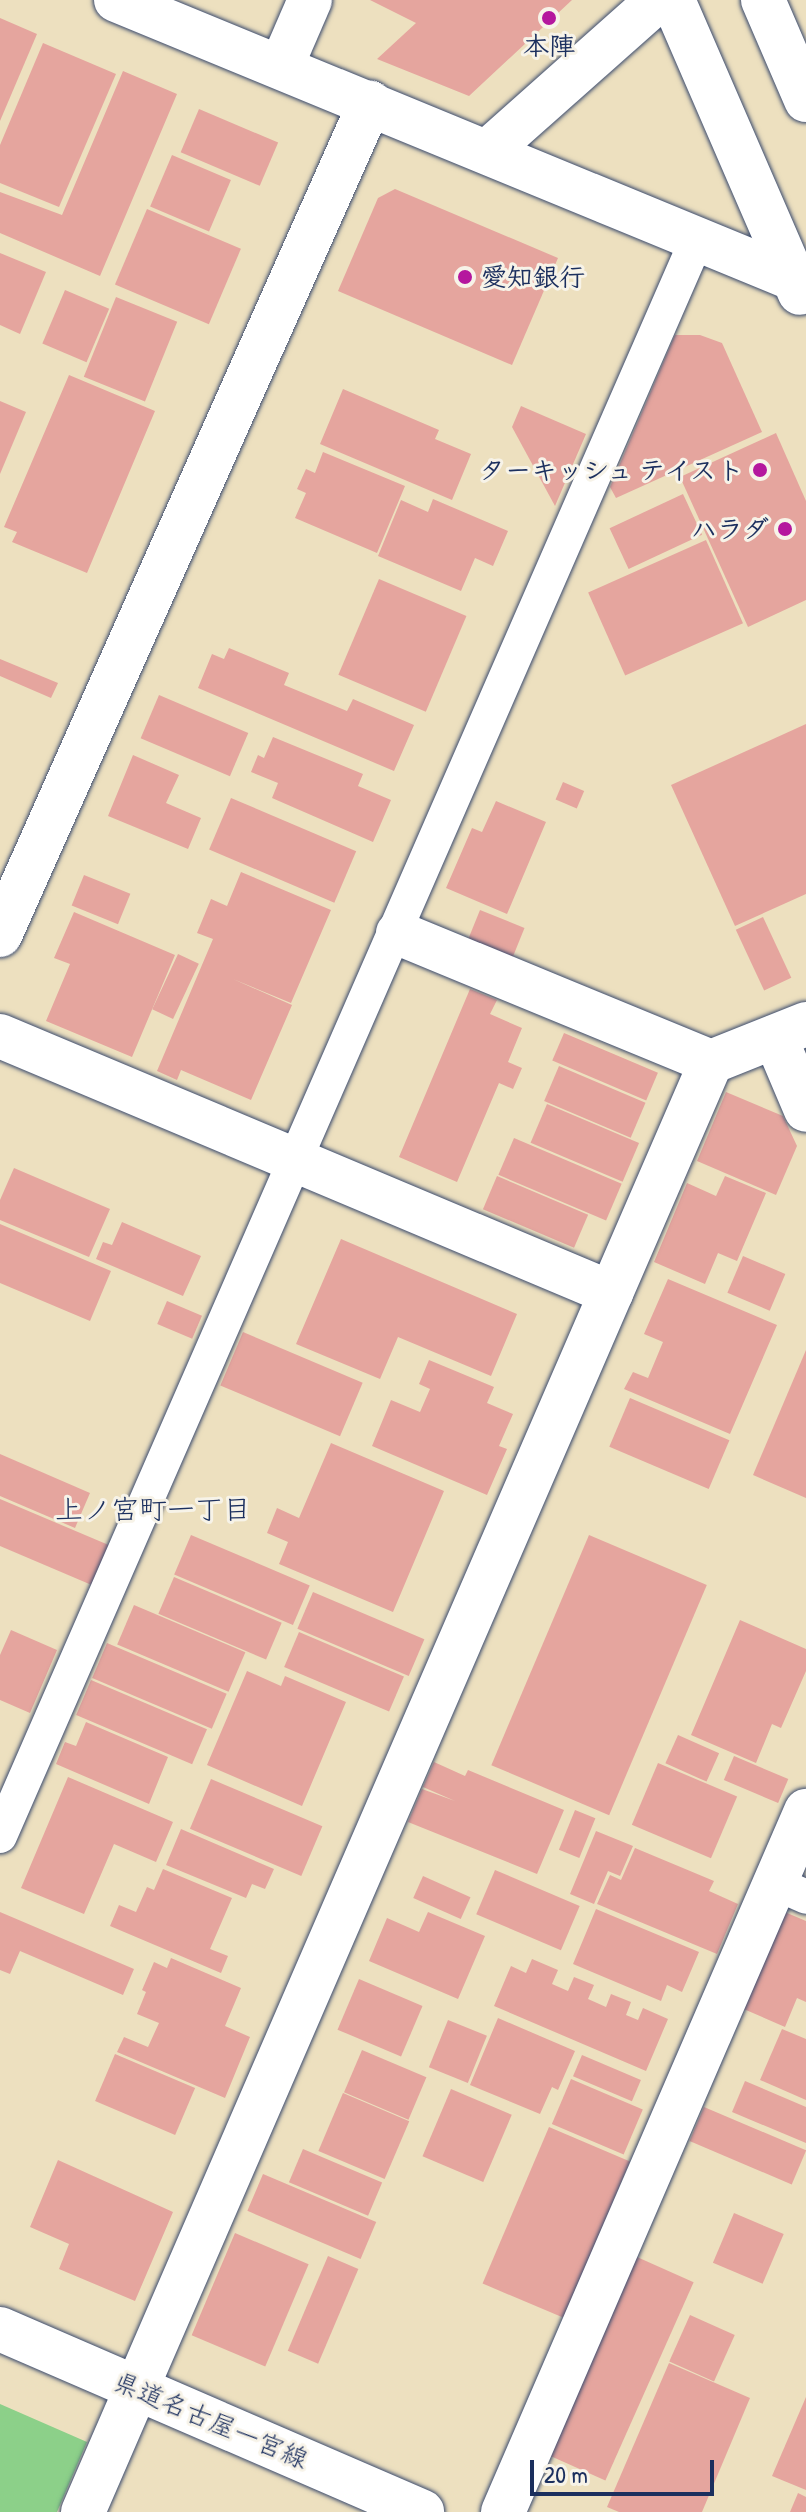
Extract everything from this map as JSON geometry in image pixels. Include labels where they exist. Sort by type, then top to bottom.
[{"type":"street","points":[[116,0],[698,237],[802,290]]},
{"type":"street","points":[[281,67],[310,0]]},
{"type":"street","points":[[488,151],[658,0]]},
{"type":"street","points":[[673,0],[802,290]]},
{"type":"street","points":[[763,0],[806,100]]},
{"type":"street","points":[[0,935],[370,103]]},
{"type":"street","points":[[398,933],[711,1062],[790,1030],[806,1110]]},
{"type":"street","points":[[0,1036],[611,1293]]},
{"type":"street","points":[[83,2512],[711,1062]]},
{"type":"street","points":[[503,2512],[790,1890],[806,1811]]},
{"type":"street","name":"県道名古屋一宮線","points":[[0,2329],[422,2512]]},
{"type":"lane","points":[[0,1836],[398,933],[698,237]]},
{"type":"green space","points":[[0,2404],[87,2442],[57,2512],[0,2512]]},
{"type":"building","points":[[370,0],[572,0],[469,96],[377,59],[416,23]]},
{"type":"building","points":[[0,18],[37,34],[0,121]]},
{"type":"building","points":[[43,43],[116,74],[59,207],[0,183],[0,145]]},
{"type":"building","points":[[123,71],[177,94],[100,276],[0,233],[0,192],[62,215]]},
{"type":"building","points":[[199,109],[278,143],[260,186],[181,152]]},
{"type":"building","points":[[172,155],[231,180],[209,232],[150,207]]},
{"type":"building","points":[[395,189],[558,258],[512,365],[338,291],[378,198]]},
{"type":"building","points":[[147,209],[241,249],[209,324],[115,284]]},
{"type":"building","points":[[0,253],[46,272],[20,334],[0,325]]},
{"type":"building","points":[[65,290],[109,309],[87,362],[42,343]]},
{"type":"building","points":[[116,297],[177,322],[145,401],[84,377]]},
{"type":"building","points":[[675,335],[700,335],[722,343],[762,432],[616,498],[610,487]]},
{"type":"building","points":[[69,375],[155,411],[87,573],[12,542],[17,532],[4,527]]},
{"type":"building","points":[[343,389],[439,430],[435,439],[471,454],[452,500],[320,444]]},
{"type":"building","points":[[0,401],[26,412],[0,474]]},
{"type":"building","points":[[521,406],[586,434],[555,506],[512,427]]},
{"type":"building","points":[[776,433],[806,501],[806,600],[748,627],[680,477]]},
{"type":"building","points":[[323,452],[405,486],[377,553],[295,518],[306,493],[297,489],[306,469],[315,473]]},
{"type":"building","points":[[683,494],[702,535],[629,569],[610,528]]},
{"type":"building","points":[[433,499],[508,531],[493,566],[475,558],[461,591],[378,556],[401,500],[428,512]]},
{"type":"building","points":[[706,540],[743,623],[625,676],[588,592]]},
{"type":"building","points":[[379,579],[466,616],[426,712],[338,675]]},
{"type":"building","points":[[229,648],[289,673],[284,685],[347,711],[353,699],[414,725],[394,771],[198,688],[212,654],[224,659]]},
{"type":"building","points":[[0,659],[58,683],[51,698],[0,676]]},
{"type":"building","points":[[159,695],[248,733],[230,776],[141,738]]},
{"type":"building","points":[[806,724],[806,894],[735,926],[671,785]]},
{"type":"building","points":[[273,737],[363,774],[358,786],[391,800],[373,842],[272,798],[278,783],[251,772],[258,755],[264,758]]},
{"type":"building","points":[[133,755],[179,775],[166,803],[201,818],[188,849],[108,816]]},
{"type":"building","points":[[563,782],[584,791],[577,808],[556,799]]},
{"type":"building","points":[[231,798],[356,851],[334,903],[209,850]]},
{"type":"building","points":[[496,801],[546,822],[507,914],[446,888],[472,828],[482,832]]},
{"type":"building","points":[[241,872],[331,910],[291,1003],[233,979],[292,1005],[251,1100],[181,1070],[177,1080],[157,1071],[213,939],[197,933],[211,899],[227,906]]},
{"type":"building","points":[[84,875],[130,894],[118,924],[72,906]]},
{"type":"building","points":[[480,910],[525,928],[512,960],[467,942]]},
{"type":"building","points":[[74,912],[175,955],[132,1057],[46,1021],[70,964],[54,958]]},
{"type":"building","points":[[763,917],[791,978],[764,990],[736,930]]},
{"type":"building","points":[[178,954],[199,964],[173,1019],[152,1009]]},
{"type":"building","points":[[470,989],[497,1000],[490,1014],[522,1028],[508,1062],[522,1068],[513,1089],[499,1083],[457,1182],[399,1157]]},
{"type":"building","points":[[564,1033],[658,1073],[646,1100],[552,1061]]},
{"type":"building","points":[[559,1066],[646,1103],[631,1138],[544,1101]]},
{"type":"building","points":[[726,1092],[783,1116],[797,1146],[776,1195],[697,1161]]},
{"type":"building","points":[[547,1104],[639,1143],[623,1182],[531,1143]]},
{"type":"building","points":[[514,1138],[622,1184],[606,1221],[498,1175]]},
{"type":"building","points":[[14,1168],[110,1209],[89,1257],[0,1220],[0,1200]]},
{"type":"building","points":[[497,1176],[588,1215],[574,1248],[483,1209]]},
{"type":"building","points":[[725,1176],[766,1193],[737,1261],[718,1253],[705,1284],[654,1262],[687,1183],[716,1196]]},
{"type":"building","points":[[122,1222],[201,1256],[183,1296],[96,1259],[103,1242],[112,1245]]},
{"type":"building","points":[[0,1224],[111,1271],[90,1321],[0,1283]]},
{"type":"building","points":[[341,1239],[517,1314],[491,1376],[398,1337],[380,1379],[296,1344]]},
{"type":"building","points":[[743,1256],[785,1274],[770,1311],[727,1293]]},
{"type":"building","points":[[668,1279],[777,1325],[730,1434],[624,1389],[633,1372],[648,1378],[663,1342],[644,1334]]},
{"type":"building","points":[[167,1301],[202,1316],[192,1339],[157,1324]]},
{"type":"building","points":[[243,1332],[363,1383],[340,1436],[220,1385]]},
{"type":"building","points":[[806,1350],[806,1498],[753,1475]]},
{"type":"building","points":[[429,1360],[494,1387],[487,1403],[513,1414],[499,1446],[507,1449],[487,1495],[372,1446],[391,1400],[420,1412],[430,1389],[419,1384]]},
{"type":"building","points":[[630,1398],[729,1440],[709,1489],[609,1447]]},
{"type":"building","points":[[331,1443],[444,1491],[393,1612],[279,1564],[288,1542],[267,1533],[277,1508],[299,1518]]},
{"type":"building","points":[[0,1454],[90,1493],[75,1528],[0,1496]]},
{"type":"building","points":[[0,1499],[111,1546],[94,1586],[0,1546]]},
{"type":"building","points":[[191,1535],[310,1585],[293,1625],[174,1575]]},
{"type":"building","points":[[589,1535],[707,1585],[609,1815],[491,1765]]},
{"type":"building","points":[[174,1577],[282,1623],[266,1660],[158,1614]]},
{"type":"building","points":[[313,1592],[424,1639],[409,1676],[297,1629]]},
{"type":"building","points":[[134,1605],[245,1652],[229,1692],[117,1645]]},
{"type":"building","points":[[740,1620],[806,1649],[806,1671],[781,1728],[772,1724],[756,1763],[691,1735]]},
{"type":"building","points":[[11,1630],[57,1650],[30,1713],[0,1700],[0,1655]]},
{"type":"building","points":[[299,1632],[404,1677],[389,1712],[284,1667]]},
{"type":"building","points":[[107,1643],[227,1694],[212,1729],[92,1678]]},
{"type":"building","points":[[247,1671],[281,1686],[285,1676],[346,1702],[302,1806],[207,1765]]},
{"type":"building","points":[[91,1680],[207,1729],[192,1764],[76,1715]]},
{"type":"building","points":[[86,1722],[168,1757],[149,1804],[56,1764],[65,1742],[76,1746]]},
{"type":"building","points":[[678,1735],[719,1753],[707,1782],[665,1763]]},
{"type":"building","points":[[734,1756],[788,1779],[778,1803],[724,1780]]},
{"type":"building","points":[[434,1762],[465,1776],[468,1770],[564,1810],[537,1874],[408,1822],[422,1789],[455,1801],[423,1787]]},
{"type":"building","points":[[658,1763],[737,1797],[711,1858],[632,1825]]},
{"type":"building","points":[[68,1777],[173,1822],[156,1862],[114,1844],[84,1914],[21,1888]]},
{"type":"building","points":[[211,1779],[322,1826],[301,1876],[190,1829]]},
{"type":"building","points":[[575,1810],[595,1818],[579,1858],[559,1850]]},
{"type":"building","points":[[181,1829],[274,1869],[265,1889],[252,1884],[246,1898],[166,1865]]},
{"type":"building","points":[[596,1831],[633,1846],[620,1876],[608,1871],[594,1904],[570,1894]]},
{"type":"building","points":[[635,1848],[714,1881],[709,1891],[738,1904],[717,1954],[597,1904],[610,1875],[621,1880]]},
{"type":"building","points":[[163,1869],[232,1898],[210,1949],[228,1956],[221,1973],[110,1926],[119,1905],[136,1912],[147,1887],[154,1890]]},
{"type":"building","points":[[495,1870],[580,1906],[561,1950],[476,1914]]},
{"type":"building","points":[[423,1876],[471,1897],[461,1919],[413,1898]]},
{"type":"building","points":[[596,1909],[699,1952],[682,1992],[667,1985],[661,2001],[573,1964]]},
{"type":"building","points":[[780,1910],[806,1921],[806,2002],[797,1998],[785,2027],[739,2007]]},
{"type":"building","points":[[0,1912],[134,1969],[123,1995],[20,1951],[10,1974],[0,1970]]},
{"type":"building","points":[[428,1912],[485,1936],[458,1999],[369,1961],[387,1918],[419,1932]]},
{"type":"building","points":[[171,1958],[241,1988],[225,2026],[250,2037],[225,2098],[117,2052],[124,2037],[148,2047],[159,2023],[137,2014],[146,1992],[142,1990],[154,1962],[167,1968]]},
{"type":"building","points":[[532,1959],[558,1970],[552,1984],[568,1991],[574,1977],[594,1985],[588,1999],[606,2007],[611,1994],[631,2002],[626,2015],[638,2020],[643,2008],[668,2019],[646,2071],[494,2006],[511,1966],[526,1973]]},
{"type":"building","points":[[359,1979],[423,2006],[401,2057],[338,2030]]},
{"type":"building","points":[[498,2018],[575,2051],[558,2090],[552,2087],[540,2114],[470,2085]]},
{"type":"building","points":[[448,2020],[487,2036],[468,2083],[429,2067]]},
{"type":"building","points":[[782,2029],[806,2039],[806,2100],[760,2080]]},
{"type":"building","points":[[362,2050],[426,2077],[408,2120],[344,2092]]},
{"type":"building","points":[[115,2054],[195,2088],[175,2135],[95,2101]]},
{"type":"building","points":[[582,2055],[641,2080],[632,2101],[573,2076]]},
{"type":"building","points":[[571,2079],[643,2109],[624,2155],[552,2124]]},
{"type":"building","points":[[745,2081],[806,2107],[806,2143],[732,2112]]},
{"type":"building","points":[[451,2089],[512,2115],[483,2182],[422,2156]]},
{"type":"building","points":[[343,2093],[409,2121],[385,2179],[318,2151]]},
{"type":"building","points":[[704,2107],[806,2150],[792,2184],[690,2141]]},
{"type":"building","points":[[549,2127],[630,2161],[564,2318],[483,2283]]},
{"type":"building","points":[[303,2149],[382,2183],[368,2216],[289,2182]]},
{"type":"building","points":[[58,2160],[173,2212],[135,2301],[59,2269],[69,2244],[30,2227]]},
{"type":"building","points":[[263,2174],[376,2222],[361,2259],[247,2211]]},
{"type":"building","points":[[734,2213],[784,2234],[763,2284],[713,2263]]},
{"type":"building","points":[[235,2233],[309,2264],[265,2366],[192,2335]]},
{"type":"building","points":[[328,2256],[358,2269],[318,2364],[288,2351]]},
{"type":"building","points":[[637,2257],[694,2282],[605,2480],[549,2455]]},
{"type":"building","points":[[690,2315],[735,2335],[714,2382],[669,2362]]},
{"type":"building","points":[[669,2363],[750,2398],[702,2512],[619,2512],[607,2507]]},
{"type":"building","points":[[806,2397],[806,2490],[772,2476]]},
{"type":"building","points":[[798,2493],[806,2497],[806,2512],[790,2512]]},
{"type":"place","name":"本陣","points":[[549,18]]},
{"type":"place","name":"愛知銀行","points":[[465,277]]},
{"type":"place","name":"ターキッシュ テイスト","points":[[760,470]]},
{"type":"place","name":"ハラダ","points":[[785,529]]},
{"type":"district","name":"上ノ宮町一丁目","points":[[153,1509]]}]
